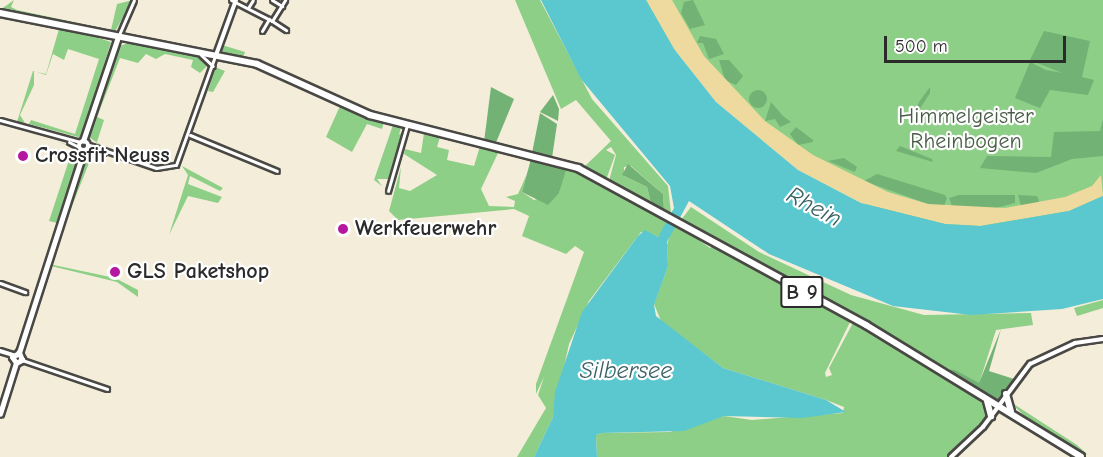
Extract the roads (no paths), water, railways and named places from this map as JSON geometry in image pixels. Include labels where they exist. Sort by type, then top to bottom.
[{"type":"main road","name":"B 9","points":[[0,13],[262,66],[365,114],[582,169],[667,214],[983,396],[1081,457]]},
{"type":"main road","points":[[0,414],[15,358],[118,37]]},
{"type":"main road","points":[[15,358],[22,360]]},
{"type":"main road","points":[[1006,394],[1016,416]]},
{"type":"main road","points":[[983,396],[991,416]]},
{"type":"street","points":[[118,37],[134,0]]},
{"type":"street","points":[[248,8],[253,0]]},
{"type":"street","points":[[272,0],[282,6]]},
{"type":"street","points":[[262,31],[285,0]]},
{"type":"street","points":[[0,120],[169,169],[181,160],[234,1],[286,30]]},
{"type":"street","points":[[197,52],[213,66]]},
{"type":"street","points":[[387,191],[407,125]]},
{"type":"street","points":[[190,135],[277,171]]},
{"type":"street","points":[[0,284],[25,291]]},
{"type":"street","points":[[951,457],[991,416],[1006,394],[1036,361],[1081,341],[1103,339]]},
{"type":"street","points":[[0,353],[15,358]]},
{"type":"street","points":[[22,360],[107,389]]},
{"type":"water","points":[[541,0],[646,0],[674,49],[716,102],[798,170],[861,203],[945,224],[981,226],[1069,211],[1103,196],[1103,299],[1062,309],[971,315],[893,306],[769,254],[689,201],[667,242],[668,266],[654,305],[656,316],[723,368],[826,400],[846,412],[802,418],[724,416],[684,431],[601,433],[596,435],[597,457],[534,457],[553,417],[555,392],[582,312],[638,236],[645,230],[658,237],[674,208],[670,186],[581,79]]},
{"type":"place","name":"Crossfit Neuss","points":[[23,156]]},
{"type":"place","name":"Werkfeuerwehr","points":[[343,229]]},
{"type":"place","name":"GLS Paketshop","points":[[115,272]]},
{"type":"park label","name":"Himmelgeister Rheinbogen","points":[[966,128]]},
{"type":"water label","name":"Rhein","points":[[814,207]]},
{"type":"water label","name":"Silbersee","points":[[626,371]]}]
